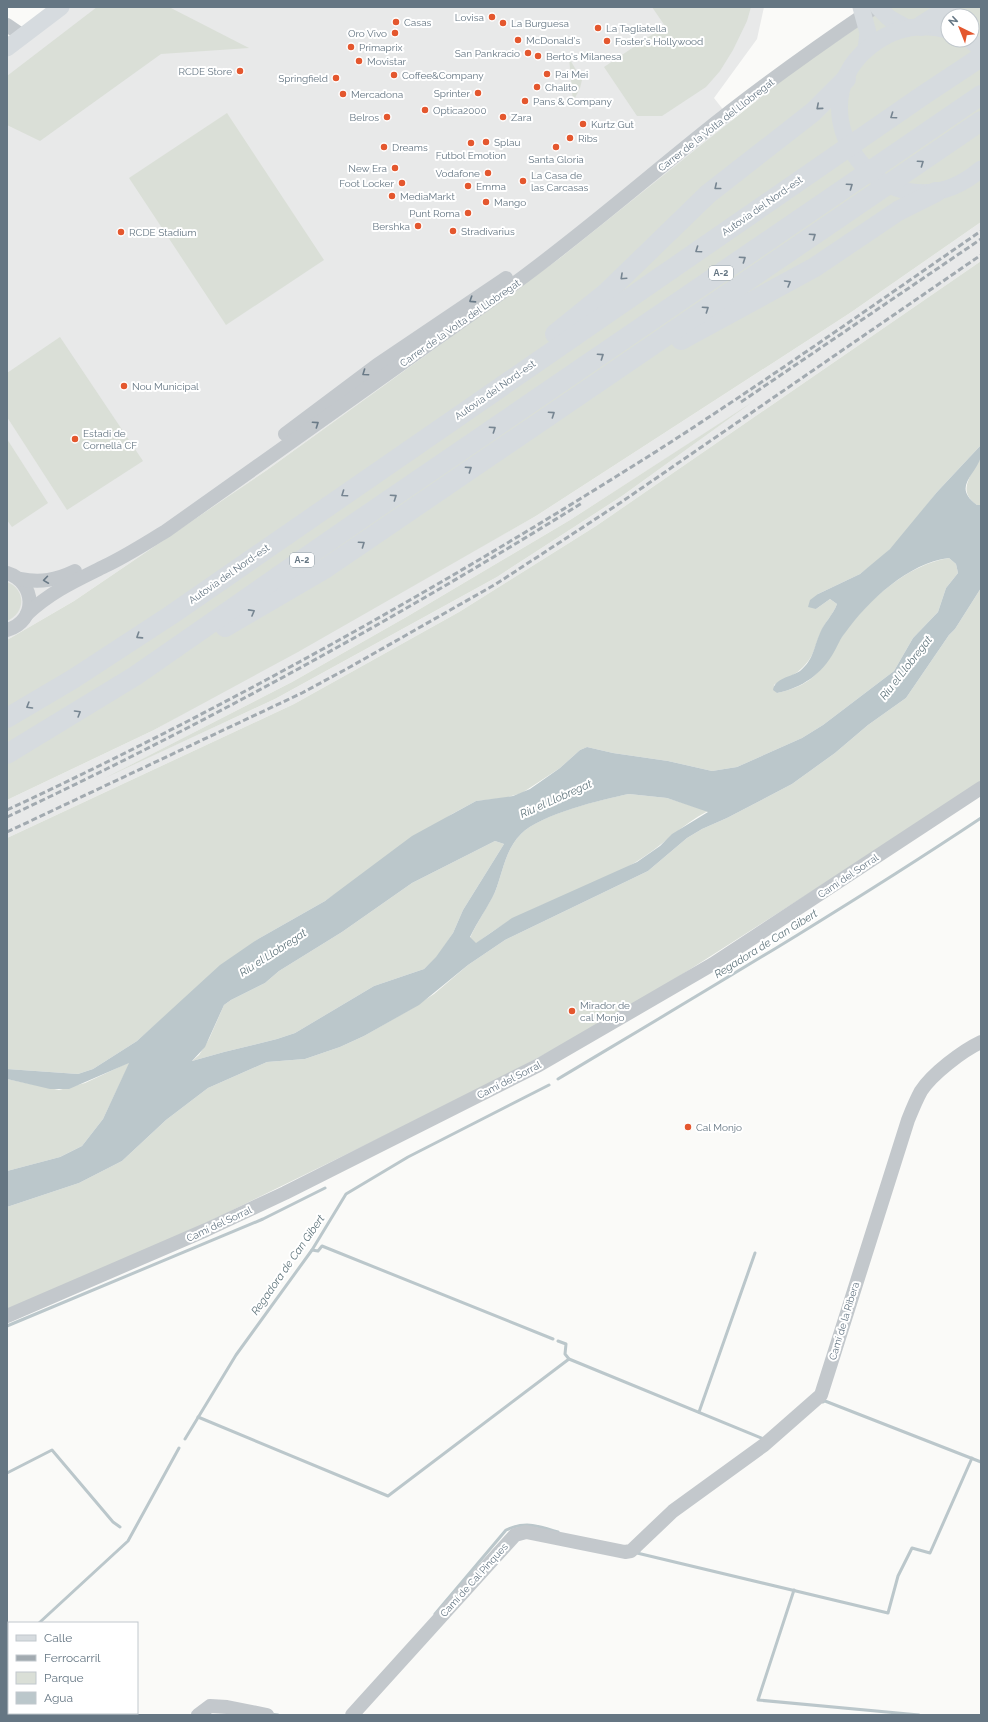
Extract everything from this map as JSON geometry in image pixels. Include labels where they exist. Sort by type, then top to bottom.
[{"type":"highway","points":[[914,27],[951,7]]},
{"type":"highway","points":[[925,94],[981,49]]},
{"type":"highway","name":"Autovia del Nord-est","points":[[7,718],[73,679],[171,615],[376,472],[981,57]]},
{"type":"highway","points":[[376,472],[538,348],[607,292],[708,194],[813,112],[846,79]]},
{"type":"highway","name":"A-2","points":[[7,754],[87,707],[143,670],[358,521],[981,95]]},
{"type":"highway","points":[[143,670],[247,615],[320,572],[981,121]]},
{"type":"highway","points":[[592,386],[785,284],[821,263],[898,211],[936,192]]},
{"type":"main road","points":[[7,48],[61,7]]},
{"type":"main road","points":[[861,7],[867,26],[866,49]]},
{"type":"main road","points":[[880,9],[914,27]]},
{"type":"main road","points":[[940,29],[914,27],[889,34],[866,49],[854,63],[846,79],[840,102],[843,133],[857,160],[876,178],[900,189],[918,192],[936,192],[961,184],[981,169]]},
{"type":"street","name":"Carrer de la Volta del Llobregat","points":[[7,573],[20,579],[35,582],[49,581],[66,575],[122,548],[168,519],[359,378],[521,268],[562,238],[741,93],[861,7]]},
{"type":"street","name":"Carrer de la Volta del Llobregat","points":[[7,630],[17,626],[41,601],[62,586],[123,557],[166,531],[511,286],[557,253],[698,137],[745,101],[880,9]]},
{"type":"street","points":[[7,25],[23,36]]},
{"type":"street","points":[[20,579],[30,596],[30,605],[27,614]]},
{"type":"street","name":"Camí del Sorral","points":[[7,1316],[206,1230],[271,1200],[356,1159],[538,1066],[713,964],[981,788]]},
{"type":"street","name":"Camí de la Ribera","points":[[633,1549],[673,1512],[764,1445],[821,1395],[908,1120],[922,1091],[930,1080],[972,1047],[981,1042]]},
{"type":"street","name":"Camí de Cal Pinques","points":[[352,1715],[515,1535],[526,1532],[625,1552],[633,1549]]},
{"type":"street","points":[[198,1715],[210,1706],[227,1707],[267,1715]]},
{"type":"shaded area","points":[[65,7],[764,7],[757,39],[714,98],[732,121],[560,258],[267,470],[74,601],[7,640],[7,52]]},
{"type":"shaded area","points":[[981,222],[981,261],[596,526],[459,612],[294,704],[7,838],[7,800],[154,730],[536,516],[850,313]],"holes":[[[741,410],[622,496],[497,577],[275,699],[117,772],[292,682],[408,616],[570,520]]]},
{"type":"green space","points":[[97,7],[169,7],[249,48],[161,54],[40,141],[7,125],[7,76]]},
{"type":"green space","points":[[652,7],[751,7],[747,21],[733,50],[720,71],[706,87],[662,116],[637,116],[604,67],[665,26]]},
{"type":"green space","points":[[887,7],[981,7],[981,222],[850,313],[536,516],[298,652],[154,730],[7,800],[7,640],[74,601],[267,470],[560,258],[795,70]]},
{"type":"green space","points":[[569,58],[582,80],[573,102]]},
{"type":"green space","points":[[227,113],[324,260],[226,325],[129,178]]},
{"type":"green space","points":[[981,261],[981,445],[937,492],[897,543],[860,574],[818,594],[816,609],[830,599],[837,604],[822,630],[813,653],[806,664],[798,672],[774,685],[777,693],[802,685],[818,673],[852,622],[875,598],[903,576],[918,568],[949,558],[956,564],[958,573],[946,588],[938,612],[913,638],[894,671],[823,725],[802,738],[737,767],[712,771],[668,761],[613,753],[587,747],[580,750],[560,768],[522,793],[505,798],[476,801],[452,814],[325,901],[258,939],[181,1002],[137,1041],[93,1069],[78,1074],[7,1069],[7,838],[294,704],[459,612],[596,526]]},
{"type":"green space","name":"Estadi de Cornellà CF","points":[[60,337],[143,461],[67,510],[7,417],[7,373]]},
{"type":"green space","points":[[751,403],[622,496],[497,577],[275,699],[105,778],[292,682],[408,616],[570,520]]},
{"type":"green space","points":[[7,439],[48,503],[12,527],[7,520]]},
{"type":"green space","points":[[981,458],[981,505],[977,505],[969,498],[967,494],[967,486],[972,472]]},
{"type":"green space","points":[[7,582],[18,590],[21,601],[18,613],[7,621]]},
{"type":"green space","points":[[981,588],[981,781],[919,823],[628,1009],[486,1086],[169,1241],[7,1309],[7,1207],[79,1183],[122,1161],[166,1120],[208,1088],[267,1062],[305,1059],[340,1047],[364,1036],[434,994],[468,965],[505,940],[648,871],[687,838],[792,784],[835,753],[868,725],[906,698],[949,635],[955,629]]},
{"type":"green space","points":[[629,794],[667,798],[708,811],[689,823],[645,856],[616,873],[513,919],[476,944],[470,938],[495,892],[511,847],[521,834],[542,820],[556,814]]},
{"type":"green space","points":[[495,841],[504,844],[463,910],[453,933],[437,957],[424,969],[374,986],[295,1033],[192,1061],[199,1055],[209,1039],[224,1005],[265,983],[279,971],[342,932],[412,883]]},
{"type":"green space","points":[[130,1062],[103,1119],[82,1146],[60,1157],[7,1171],[7,1079],[59,1090],[85,1083]]},
{"type":"water","name":"Riu el Llobregat","points":[[981,445],[981,457],[967,481],[966,493],[977,505],[981,505],[981,588],[955,629],[949,635],[906,698],[868,725],[835,753],[792,784],[687,838],[648,871],[505,940],[468,965],[419,1005],[364,1036],[340,1047],[305,1059],[267,1062],[208,1088],[166,1120],[122,1161],[79,1183],[7,1207],[7,1171],[60,1157],[82,1146],[103,1119],[129,1063],[69,1089],[50,1089],[7,1079],[7,1069],[78,1074],[93,1069],[137,1041],[220,965],[258,939],[325,901],[412,836],[476,801],[513,796],[530,789],[560,768],[580,750],[587,747],[613,753],[668,761],[712,771],[737,767],[802,738],[823,725],[894,671],[913,638],[938,612],[946,588],[958,573],[956,564],[949,558],[934,561],[919,567],[890,585],[865,608],[854,621],[843,635],[824,667],[810,679],[795,688],[777,693],[773,690],[774,686],[780,680],[800,671],[805,667],[813,654],[822,629],[837,604],[830,599],[816,609],[808,607],[810,600],[818,594],[860,574],[890,549],[937,492]],"holes":[[[629,794],[667,798],[708,812],[672,834],[660,846],[637,862],[512,918],[476,943],[470,937],[495,892],[511,847],[521,834],[542,820],[556,814]],[[495,841],[504,844],[463,910],[453,933],[436,957],[424,969],[374,986],[295,1033],[192,1061],[205,1047],[224,1005],[265,983],[279,971],[342,932],[412,883]]]},
{"type":"waterway","name":"Regadora de Can Gibert","points":[[558,1079],[824,919],[981,818]]},
{"type":"waterway","name":"Regadora de Can Gibert","points":[[185,1439],[236,1355],[312,1250],[346,1194],[408,1157],[549,1085]]},
{"type":"waterway","points":[[7,1326],[263,1219],[325,1188]]},
{"type":"waterway","points":[[312,1250],[318,1251],[322,1246],[553,1339]]},
{"type":"waterway","points":[[699,1412],[755,1253]]},
{"type":"waterway","points":[[558,1341],[566,1344],[565,1354],[569,1359],[764,1439]]},
{"type":"waterway","points":[[198,1417],[388,1496],[569,1359]]},
{"type":"waterway","points":[[823,1402],[825,1401],[981,1462]]},
{"type":"waterway","name":"Regadora de Can Gibert","points":[[40,1622],[128,1541],[179,1448]]},
{"type":"waterway","points":[[7,1473],[52,1450],[113,1522],[120,1527]]},
{"type":"waterway","points":[[639,1551],[637,1553],[888,1613],[898,1576],[912,1548],[930,1553],[972,1458]]},
{"type":"waterway","points":[[435,1614],[506,1530],[513,1527],[532,1525],[558,1532]]},
{"type":"waterway","points":[[794,1590],[758,1700],[919,1715]]},
{"type":"waterway","points":[[270,1714],[278,1715]]},
{"type":"railway","points":[[7,810],[91,770],[257,685],[501,547],[701,423],[981,231]]},
{"type":"railway","points":[[741,402],[981,239]]},
{"type":"railway","points":[[7,832],[302,693],[496,584],[620,503],[981,255]]},
{"type":"railway","points":[[7,817],[154,745],[299,668],[442,588],[582,503]]},
{"type":"place","name":"Lovisa","points":[[492,17]]},
{"type":"place","name":"Casas","points":[[396,22]]},
{"type":"place","name":"La Burguesa","points":[[503,23]]},
{"type":"place","name":"La Tagliatella","points":[[598,28]]},
{"type":"place","name":"Oro Vivo","points":[[395,33]]},
{"type":"place","name":"McDonald's","points":[[518,40]]},
{"type":"place","name":"Foster's Hollywood","points":[[607,41]]},
{"type":"place","name":"Primaprix","points":[[351,47]]},
{"type":"place","name":"San Pankracio","points":[[528,53]]},
{"type":"place","name":"Berto's Milanesa","points":[[538,56]]},
{"type":"place","name":"Movistar","points":[[359,61]]},
{"type":"place","name":"RCDE Store","points":[[240,71]]},
{"type":"place","name":"Pai Mei","points":[[547,74]]},
{"type":"place","name":"Coffee&Company","points":[[394,75]]},
{"type":"place","name":"Springfield","points":[[336,78]]},
{"type":"place","name":"Chalito","points":[[537,87]]},
{"type":"place","name":"Sprinter","points":[[478,93]]},
{"type":"place","name":"Mercadona","points":[[343,94]]},
{"type":"place","name":"Pans & Company","points":[[525,101]]},
{"type":"place","name":"Optica2000","points":[[425,110]]},
{"type":"place","name":"Belros","points":[[387,117]]},
{"type":"place","name":"Zara","points":[[503,117]]},
{"type":"place","name":"Kurtz Gut","points":[[583,124]]},
{"type":"place","name":"Ribs","points":[[570,138]]},
{"type":"place","name":"Splau","points":[[486,142]]},
{"type":"place","name":"Futbol Emotion","points":[[471,143]]},
{"type":"place","name":"Dreams","points":[[384,147]]},
{"type":"place","name":"Santa Gloria","points":[[556,147]]},
{"type":"place","name":"New Era","points":[[395,168]]},
{"type":"place","name":"Vodafone","points":[[488,173]]},
{"type":"place","name":"La Casa de las Carcasas","points":[[523,181]]},
{"type":"place","name":"Foot Locker","points":[[402,183]]},
{"type":"place","name":"Emma","points":[[468,186]]},
{"type":"place","name":"MediaMarkt","points":[[392,196]]},
{"type":"place","name":"Mango","points":[[486,202]]},
{"type":"place","name":"Punt Roma","points":[[468,213]]},
{"type":"place","name":"Bershka","points":[[418,226]]},
{"type":"place","name":"Stradivarius","points":[[453,231]]},
{"type":"place","name":"RCDE Stadium","points":[[121,232]]},
{"type":"place","name":"Nou Municipal","points":[[124,386]]},
{"type":"place","name":"Estadi de Cornellà CF","points":[[75,439]]},
{"type":"place","name":"Mirador de cal Monjo","points":[[572,1011]]},
{"type":"place","name":"Cal Monjo","points":[[688,1127]]}]
